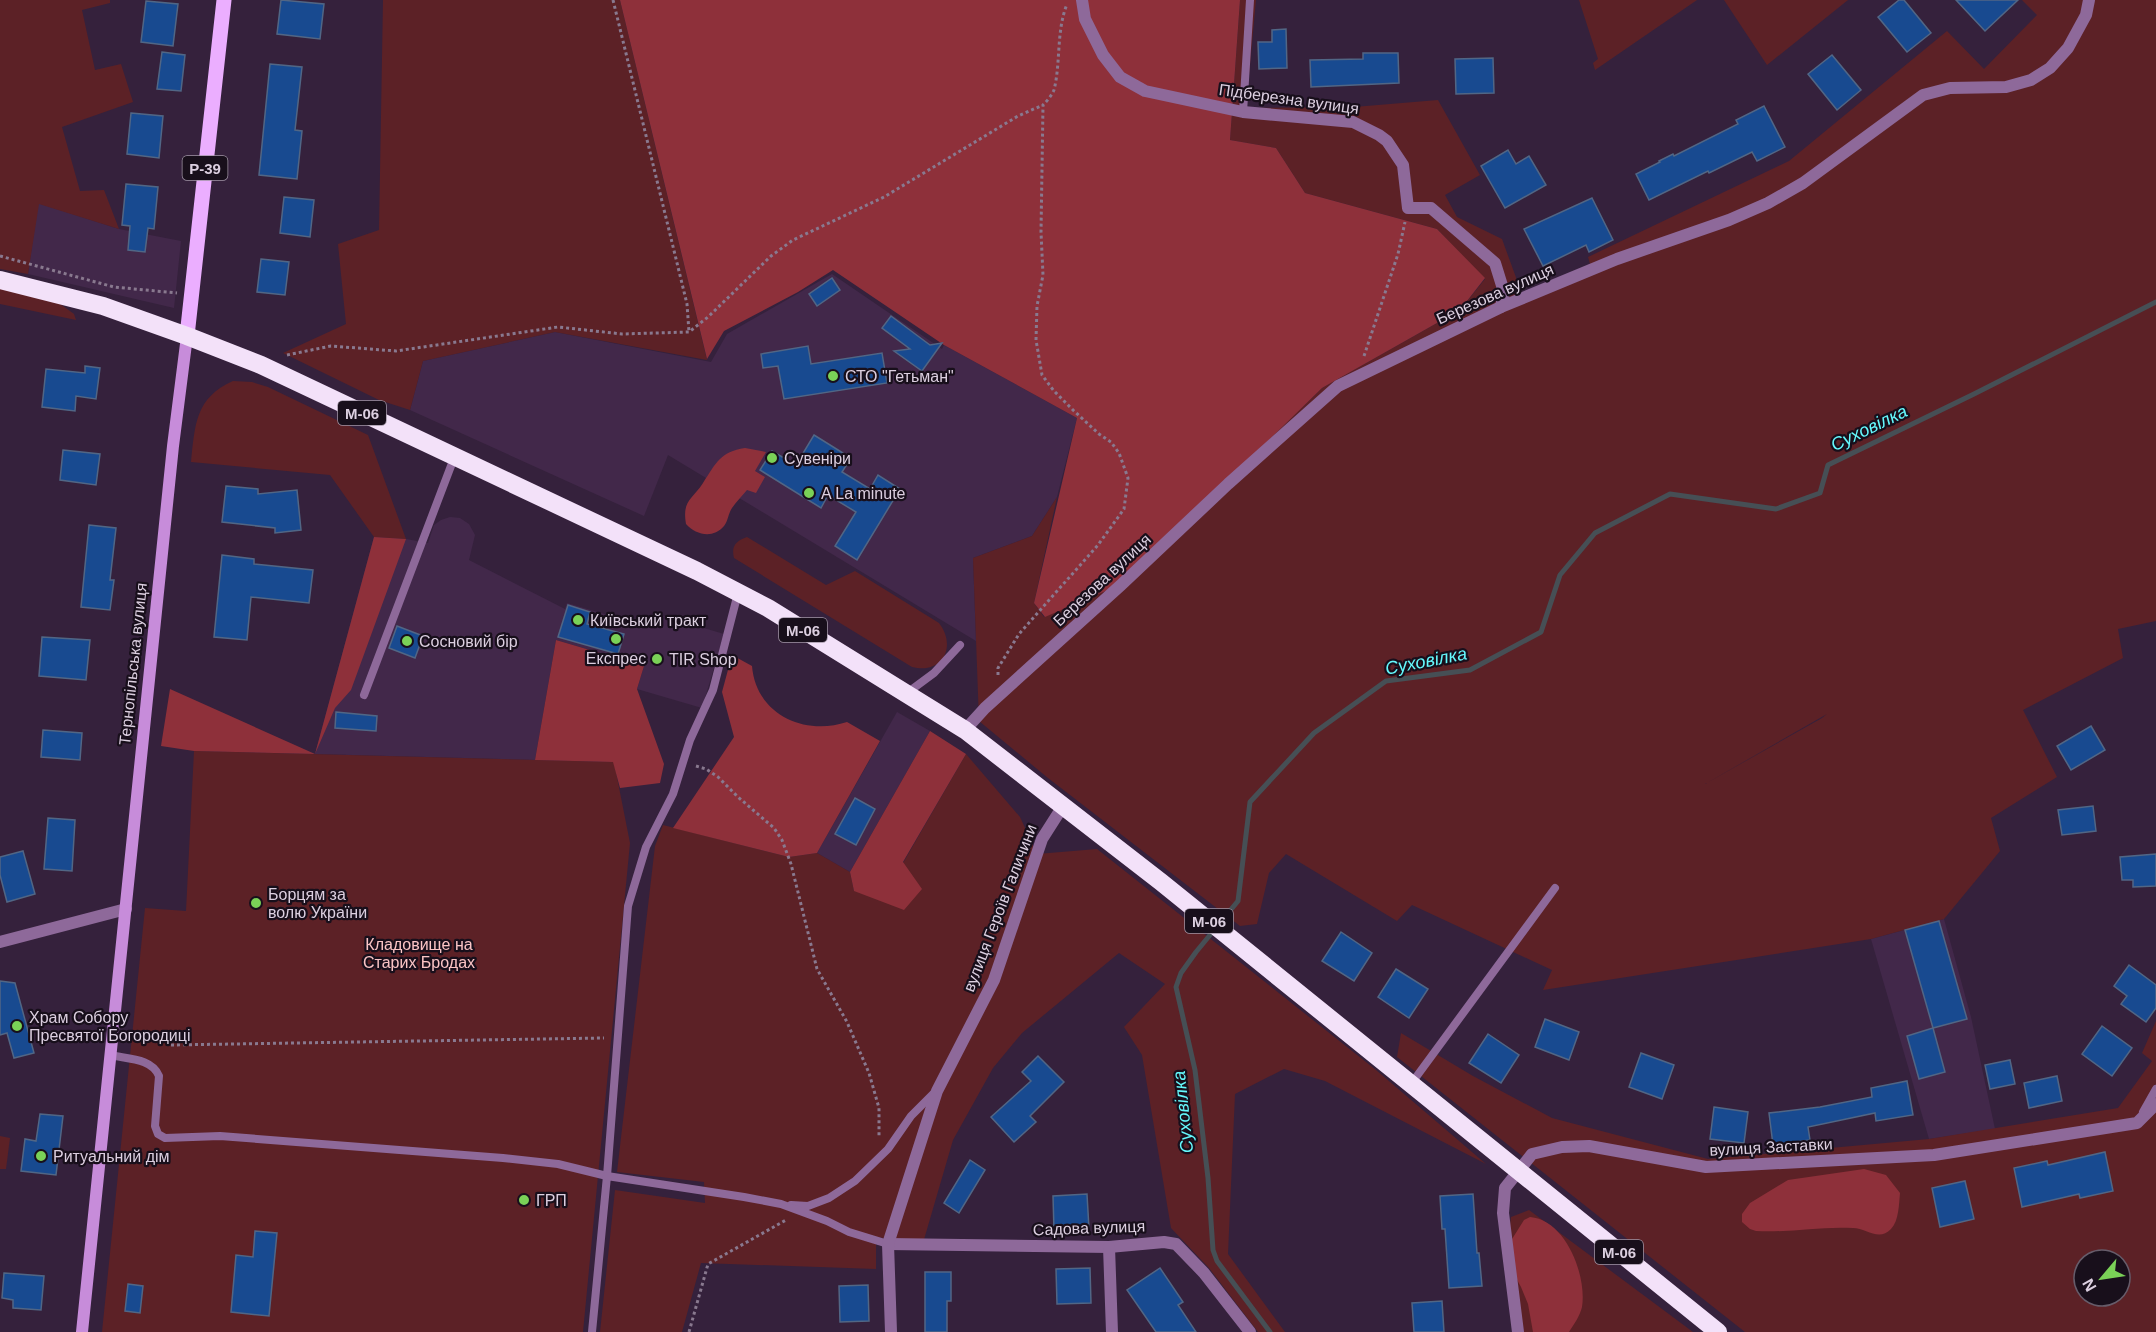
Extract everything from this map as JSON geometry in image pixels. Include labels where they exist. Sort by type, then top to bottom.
[{"type":"highway","name":"М-06","points":[[0,280],[77,298],[187,336],[261,365],[674,560],[768,608],[907,693],[964,730],[1161,882],[1718,1332]]},
{"type":"main road","name":"Тернопільська вулиця","points":[[82,1332],[172,458],[224,0]]},
{"type":"street","name":"Підберезна вулиця","points":[[1082,0],[1084,19],[1103,55],[1120,77],[1145,91],[1243,112],[1353,122],[1371,130],[1387,141],[1403,165],[1408,208]]},
{"type":"street","name":"Березова вулиця","points":[[964,730],[1228,484],[1338,386],[1501,307],[1617,259],[1729,220],[1768,203],[1803,183],[1923,95],[1950,88],[2006,87],[2031,81],[2050,68],[2068,48],[2086,15],[2089,0]]},
{"type":"street","points":[[1408,208],[1431,208],[1495,263],[1504,292],[1501,307]]},
{"type":"street","name":"вулиця Героїв Галичини","points":[[891,1332],[888,1244],[902,1206],[936,1090],[994,980],[1042,839],[1063,806]]},
{"type":"street","points":[[0,942],[126,909]]},
{"type":"street","points":[[2137,1123],[2156,1104]]},
{"type":"street","name":"вулиця Заставки","points":[[1518,1332],[1503,1213],[1505,1188],[1532,1154],[1562,1147],[1589,1146],[1706,1167],[1934,1155],[2137,1123]]},
{"type":"street","name":"Садова вулиця","points":[[888,1244],[1109,1247],[1164,1242],[1176,1244],[1204,1273],[1251,1332]]},
{"type":"street","points":[[1109,1247],[1112,1332]]},
{"type":"lane","points":[[1243,112],[1250,0]]},
{"type":"lane","points":[[364,695],[454,458]]},
{"type":"lane","points":[[592,1332],[607,1176],[628,906],[646,847],[673,794],[690,740],[713,690],[738,593]]},
{"type":"lane","points":[[907,693],[934,673],[960,645]]},
{"type":"lane","points":[[1411,1084],[1555,888]]},
{"type":"lane","points":[[110,1055],[151,1064],[156,1069],[159,1076],[154,1126],[158,1134],[165,1138],[220,1136],[503,1158],[558,1164],[607,1176],[782,1204],[808,1206],[829,1198],[855,1181],[888,1149],[911,1116],[936,1090]]},
{"type":"lane","points":[[2137,1123],[2156,1089]]},
{"type":"lane","points":[[782,1204],[849,1232],[888,1244]]},
{"type":"path","points":[[613,0],[687,303],[688,332]]},
{"type":"path","points":[[286,355],[331,346],[396,351],[558,327],[622,334],[688,332],[708,317],[771,256],[793,240],[884,197],[1018,116],[1043,105],[1054,92],[1064,12],[1069,0]]},
{"type":"path","points":[[995,699],[998,668],[1019,634],[1098,545],[1124,509],[1128,478],[1119,453],[1111,442],[1073,410],[1042,375],[1036,340],[1037,306],[1042,275],[1043,105]]},
{"type":"path","points":[[1356,377],[1398,254],[1408,208]]},
{"type":"path","points":[[0,256],[114,287],[190,294]]},
{"type":"path","points":[[680,769],[697,766],[718,777],[774,828],[782,840],[791,864],[817,969],[847,1022],[869,1073],[879,1108],[877,1153],[872,1164]]},
{"type":"path","points":[[171,1045],[611,1038]]},
{"type":"path","points":[[689,1332],[708,1264],[801,1211]]},
{"type":"shaded area","points":[[620,0],[1240,0],[1230,140],[1276,148],[1305,193],[1437,229],[1485,278],[1460,310],[1322,388],[1122,584],[1045,617],[1034,603],[1077,418],[944,345],[833,270],[798,292],[724,331],[707,359]]},
{"type":"shaded area","points":[[38,203],[119,229],[181,241],[174,308],[28,274]]},
{"type":"shaded area","points":[[832,274],[942,349],[944,345],[1077,418],[1057,497],[1032,536],[973,558],[976,641],[668,455],[644,516],[410,410],[423,361],[555,332],[711,362],[727,334]]},
{"type":"shaded area","points":[[745,448],[766,452],[755,471],[765,477],[756,493],[747,490],[732,508],[725,524],[715,533],[700,533],[690,528],[686,524],[685,516],[689,501],[724,456]]},
{"type":"shaded area","points":[[450,517],[460,518],[469,524],[475,535],[469,560],[565,609],[567,603],[655,629],[660,615],[724,634],[702,708],[637,689],[644,666],[556,640],[535,760],[315,754],[374,537],[428,543],[434,525]]},
{"type":"shaded area","points":[[374,537],[406,539],[351,690],[335,708],[315,754]]},
{"type":"shaded area","points":[[556,640],[644,666],[637,689],[664,764],[660,783],[620,788],[613,762],[535,760]]},
{"type":"shaded area","points":[[732,655],[752,666],[756,683],[763,697],[785,718],[815,726],[831,726],[847,722],[880,741],[817,853],[789,857],[673,828],[734,737],[722,692]]},
{"type":"shaded area","points":[[170,689],[315,754],[194,751],[161,746]]},
{"type":"shaded area","points":[[897,712],[930,731],[850,872],[817,853]]},
{"type":"shaded area","points":[[930,731],[966,754],[903,862],[922,889],[904,910],[854,891],[850,872]]},
{"type":"shaded area","points":[[1944,919],[1971,1017],[1995,1129],[1929,1139],[1871,939]]},
{"type":"shaded area","points":[[1864,1169],[1886,1175],[1900,1193],[1896,1221],[1886,1233],[1877,1234],[1858,1229],[1841,1228],[1756,1231],[1742,1222],[1742,1214],[1750,1203],[1788,1180]]},
{"type":"shaded area","points":[[1530,1217],[1543,1220],[1554,1228],[1564,1239],[1577,1266],[1583,1294],[1582,1307],[1569,1332],[1533,1332],[1528,1304],[1510,1267],[1507,1247],[1524,1220]]},
{"type":"green space","points":[[0,0],[110,0],[110,3],[82,10],[95,70],[121,64],[133,102],[62,127],[80,191],[104,190],[119,229],[39,204],[28,274],[0,269]]},
{"type":"green space","points":[[383,0],[620,0],[707,360],[555,332],[423,361],[410,410],[379,400],[283,353],[346,324],[338,244],[379,230]]},
{"type":"green space","points":[[1240,0],[1256,0],[1246,108],[1354,107],[1438,100],[1480,175],[1445,195],[1457,217],[1502,239],[1522,294],[1590,264],[1588,257],[1789,161],[1947,31],[1984,69],[2037,15],[2022,0],[2156,0],[2156,621],[2118,629],[2123,658],[2023,710],[2057,777],[1991,818],[2000,851],[1944,919],[1871,939],[1543,990],[1552,970],[1412,905],[1397,921],[1286,854],[1269,873],[1257,924],[1240,926],[1048,778],[979,721],[973,558],[1032,536],[1057,497],[1034,603],[1044,617],[1122,584],[1322,388],[1460,310],[1485,279],[1437,229],[1305,193],[1276,148],[1230,140]],"holes":[[[1827,714],[1822,718],[1705,784]]]},
{"type":"green space","points":[[1579,0],[1697,0],[1595,70],[1593,63],[1598,59]]},
{"type":"green space","points":[[1724,0],[1848,0],[1767,65]]},
{"type":"green space","points":[[0,288],[56,301],[74,314],[76,320],[0,304]]},
{"type":"green space","points":[[233,381],[252,382],[268,387],[368,435],[406,539],[374,537],[330,475],[191,462],[196,425],[204,404],[220,388]]},
{"type":"green space","points":[[747,537],[826,585],[855,571],[939,623],[947,641],[944,657],[932,667],[912,667],[734,558],[735,544]]},
{"type":"green space","name":"Кладовище на Старих Бродах","points":[[194,751],[614,762],[630,843],[583,1332],[102,1332],[145,908],[186,911]]},
{"type":"green space","points":[[966,754],[1020,817],[1037,854],[1097,849],[1376,1070],[1486,1164],[1325,1081],[1284,1069],[1235,1094],[1228,1254],[1285,1332],[1258,1332],[1209,1268],[1171,1228],[1142,1055],[1124,1027],[1165,984],[1119,953],[1022,1033],[993,1068],[953,1140],[923,1243],[876,1237],[876,1269],[701,1263],[682,1332],[600,1332],[615,1190],[705,1203],[704,1182],[617,1172],[655,846],[663,825],[789,857],[817,853],[850,872],[854,891],[903,863]]},
{"type":"green space","points":[[2156,1021],[2156,1332],[1745,1332],[1397,1057],[1401,1033],[1473,1076],[1552,1118],[1708,1159],[1929,1139],[2118,1108],[2152,1061],[2142,1053]]},
{"type":"green space","points":[[0,1136],[10,1138],[6,1169],[0,1169]]},
{"type":"green space","points":[[1529,1210],[1693,1332],[1518,1332],[1507,1247],[1511,1217]]},
{"type":"building","points":[[281,0],[324,4],[320,39],[277,34]]},
{"type":"building","points":[[1899,0],[1904,0],[1931,33],[1907,52],[1878,17]]},
{"type":"building","points":[[1956,0],[2018,0],[1985,31]]},
{"type":"building","points":[[146,1],[178,4],[173,46],[141,42]]},
{"type":"building","points":[[1286,29],[1287,68],[1259,69],[1258,42],[1272,42],[1272,30]]},
{"type":"building","points":[[162,52],[185,55],[181,91],[157,89]]},
{"type":"building","points":[[1363,53],[1398,53],[1399,83],[1311,87],[1310,60],[1363,59]]},
{"type":"building","points":[[1832,55],[1861,90],[1837,110],[1808,74]]},
{"type":"building","points":[[1493,58],[1494,93],[1456,94],[1455,59]]},
{"type":"building","points":[[270,64],[302,67],[295,130],[302,131],[297,179],[259,175]]},
{"type":"building","points":[[1764,106],[1785,147],[1757,161],[1752,152],[1649,200],[1636,174],[1738,124],[1736,120]]},
{"type":"building","points":[[131,113],[163,116],[159,158],[127,154]]},
{"type":"building","points":[[1508,150],[1516,164],[1529,156],[1546,185],[1505,208],[1481,166]]},
{"type":"building","points":[[126,184],[158,187],[154,229],[148,228],[145,252],[128,250],[130,226],[122,225]]},
{"type":"building","points":[[284,197],[314,200],[310,237],[280,233]]},
{"type":"building","points":[[1592,198],[1613,240],[1589,252],[1586,245],[1543,266],[1524,229]]},
{"type":"building","points":[[261,259],[289,262],[285,295],[257,292]]},
{"type":"building","points":[[832,278],[840,290],[817,306],[809,294]]},
{"type":"building","points":[[891,316],[930,345],[942,343],[922,371],[894,351],[910,349],[882,328]]},
{"type":"building","name":"СТО \"Гетьман\"","points":[[808,346],[811,364],[882,353],[887,383],[784,399],[778,366],[763,368],[761,354]]},
{"type":"building","points":[[85,366],[100,368],[96,399],[76,396],[75,411],[42,407],[46,369],[85,373]]},
{"type":"building","points":[[814,435],[851,458],[842,472],[870,489],[878,475],[900,489],[857,560],[835,546],[856,512],[828,495],[821,508],[760,470],[772,451],[796,465]]},
{"type":"building","points":[[63,450],[100,454],[96,485],[60,480]]},
{"type":"building","points":[[226,486],[258,489],[258,494],[297,490],[301,530],[275,533],[275,528],[222,522]]},
{"type":"building","points":[[89,525],[116,528],[110,580],[114,580],[110,610],[81,607]]},
{"type":"building","points":[[222,555],[254,559],[254,564],[313,570],[309,603],[251,597],[247,640],[214,637]]},
{"type":"building","points":[[568,605],[590,612],[587,624],[624,634],[618,654],[558,637]]},
{"type":"building","points":[[397,626],[423,636],[415,658],[389,648]]},
{"type":"building","points":[[42,637],[90,640],[86,680],[39,676]]},
{"type":"building","points":[[336,712],[377,716],[376,731],[335,728]]},
{"type":"building","points":[[2091,726],[2105,750],[2071,770],[2057,746]]},
{"type":"building","points":[[43,730],[82,733],[80,760],[41,757]]},
{"type":"building","points":[[855,798],[875,809],[856,845],[835,834]]},
{"type":"building","points":[[2093,806],[2096,831],[2062,835],[2058,810]]},
{"type":"building","points":[[48,818],[75,820],[72,871],[44,869]]},
{"type":"building","points":[[23,851],[35,894],[7,902],[0,875],[0,857]]},
{"type":"building","points":[[2156,854],[2156,886],[2133,887],[2133,880],[2122,880],[2120,857]]},
{"type":"building","points":[[1939,921],[1967,1019],[1933,1028],[1905,930]]},
{"type":"building","points":[[1341,932],[1372,953],[1354,981],[1322,961]]},
{"type":"building","points":[[2129,965],[2156,985],[2156,1008],[2146,1022],[2121,1004],[2127,996],[2114,986]]},
{"type":"building","points":[[1396,969],[1428,989],[1409,1018],[1378,997]]},
{"type":"building","name":"Храм Собору Пресвятої Богородиці","points":[[0,981],[15,983],[34,1053],[14,1058],[7,1033],[0,1035]]},
{"type":"building","points":[[1545,1019],[1579,1032],[1569,1060],[1535,1047]]},
{"type":"building","points":[[2102,1026],[2132,1048],[2112,1076],[2082,1054]]},
{"type":"building","points":[[1933,1028],[1945,1072],[1919,1079],[1907,1036]]},
{"type":"building","points":[[1488,1034],[1519,1055],[1501,1083],[1469,1063]]},
{"type":"building","points":[[1641,1053],[1674,1065],[1662,1099],[1629,1087]]},
{"type":"building","points":[[1038,1056],[1064,1082],[1030,1116],[1036,1122],[1014,1142],[991,1117],[1031,1081],[1022,1072]]},
{"type":"building","points":[[2010,1060],[2015,1084],[1990,1089],[1985,1065]]},
{"type":"building","points":[[2057,1076],[2062,1101],[2029,1108],[2024,1083]]},
{"type":"building","points":[[1907,1081],[1913,1115],[1876,1121],[1875,1113],[1808,1127],[1810,1140],[1773,1145],[1769,1113],[1820,1107],[1872,1097],[1871,1088]]},
{"type":"building","points":[[1714,1107],[1748,1112],[1744,1143],[1710,1139]]},
{"type":"building","name":"Ритуальний дім","points":[[40,1114],[63,1116],[56,1175],[21,1171],[25,1139],[36,1141]]},
{"type":"building","points":[[2105,1152],[2113,1191],[2080,1198],[2079,1194],[2022,1207],[2014,1168],[2047,1161],[2048,1165]]},
{"type":"building","points":[[970,1160],[985,1170],[959,1213],[944,1203]]},
{"type":"building","points":[[1965,1181],[1974,1219],[1940,1227],[1932,1188]]},
{"type":"building","points":[[1087,1194],[1089,1229],[1054,1231],[1053,1196]]},
{"type":"building","points":[[1473,1194],[1482,1286],[1449,1288],[1440,1196]]},
{"type":"building","points":[[255,1231],[277,1233],[269,1316],[231,1312],[236,1255],[253,1257]]},
{"type":"building","points":[[1090,1268],[1091,1303],[1057,1304],[1056,1269]]},
{"type":"building","points":[[1160,1268],[1183,1302],[1178,1305],[1196,1332],[1156,1332],[1127,1290]]},
{"type":"building","points":[[925,1272],[951,1272],[951,1301],[947,1301],[947,1332],[925,1332]]},
{"type":"building","points":[[4,1273],[44,1276],[41,1310],[13,1308],[13,1300],[2,1298]]},
{"type":"building","points":[[128,1284],[143,1286],[140,1313],[125,1311]]},
{"type":"building","points":[[868,1285],[869,1321],[840,1322],[839,1286]]},
{"type":"building","points":[[1442,1301],[1444,1332],[1414,1332],[1412,1303]]},
{"type":"waterway","name":"Суховілка","points":[[1270,1332],[1217,1261],[1213,1250],[1208,1178],[1195,1070],[1176,987],[1181,973],[1196,952],[1238,901],[1250,802],[1314,733],[1386,681],[1470,670],[1541,632],[1560,575],[1595,533],[1670,494],[1776,509],[1820,493],[1828,465],[2156,302]]},
{"type":"place","name":"СТО \"Гетьман\"","points":[[833,376]]},
{"type":"place","name":"Сувеніри","points":[[772,458]]},
{"type":"place","name":"A La minute","points":[[809,493]]},
{"type":"place","name":"Київський тракт","points":[[578,620]]},
{"type":"place","name":"Експрес","points":[[616,639]]},
{"type":"place","name":"Сосновий бір","points":[[407,641]]},
{"type":"place","name":"TIR Shop","points":[[657,659]]},
{"type":"place","name":"Борцям за волю України","points":[[256,903]]},
{"type":"place","name":"Храм Собору Пресвятої Богородиці","points":[[17,1026]]},
{"type":"place","name":"Ритуальний дім","points":[[41,1156]]},
{"type":"place","name":"ГРП","points":[[524,1200]]}]
